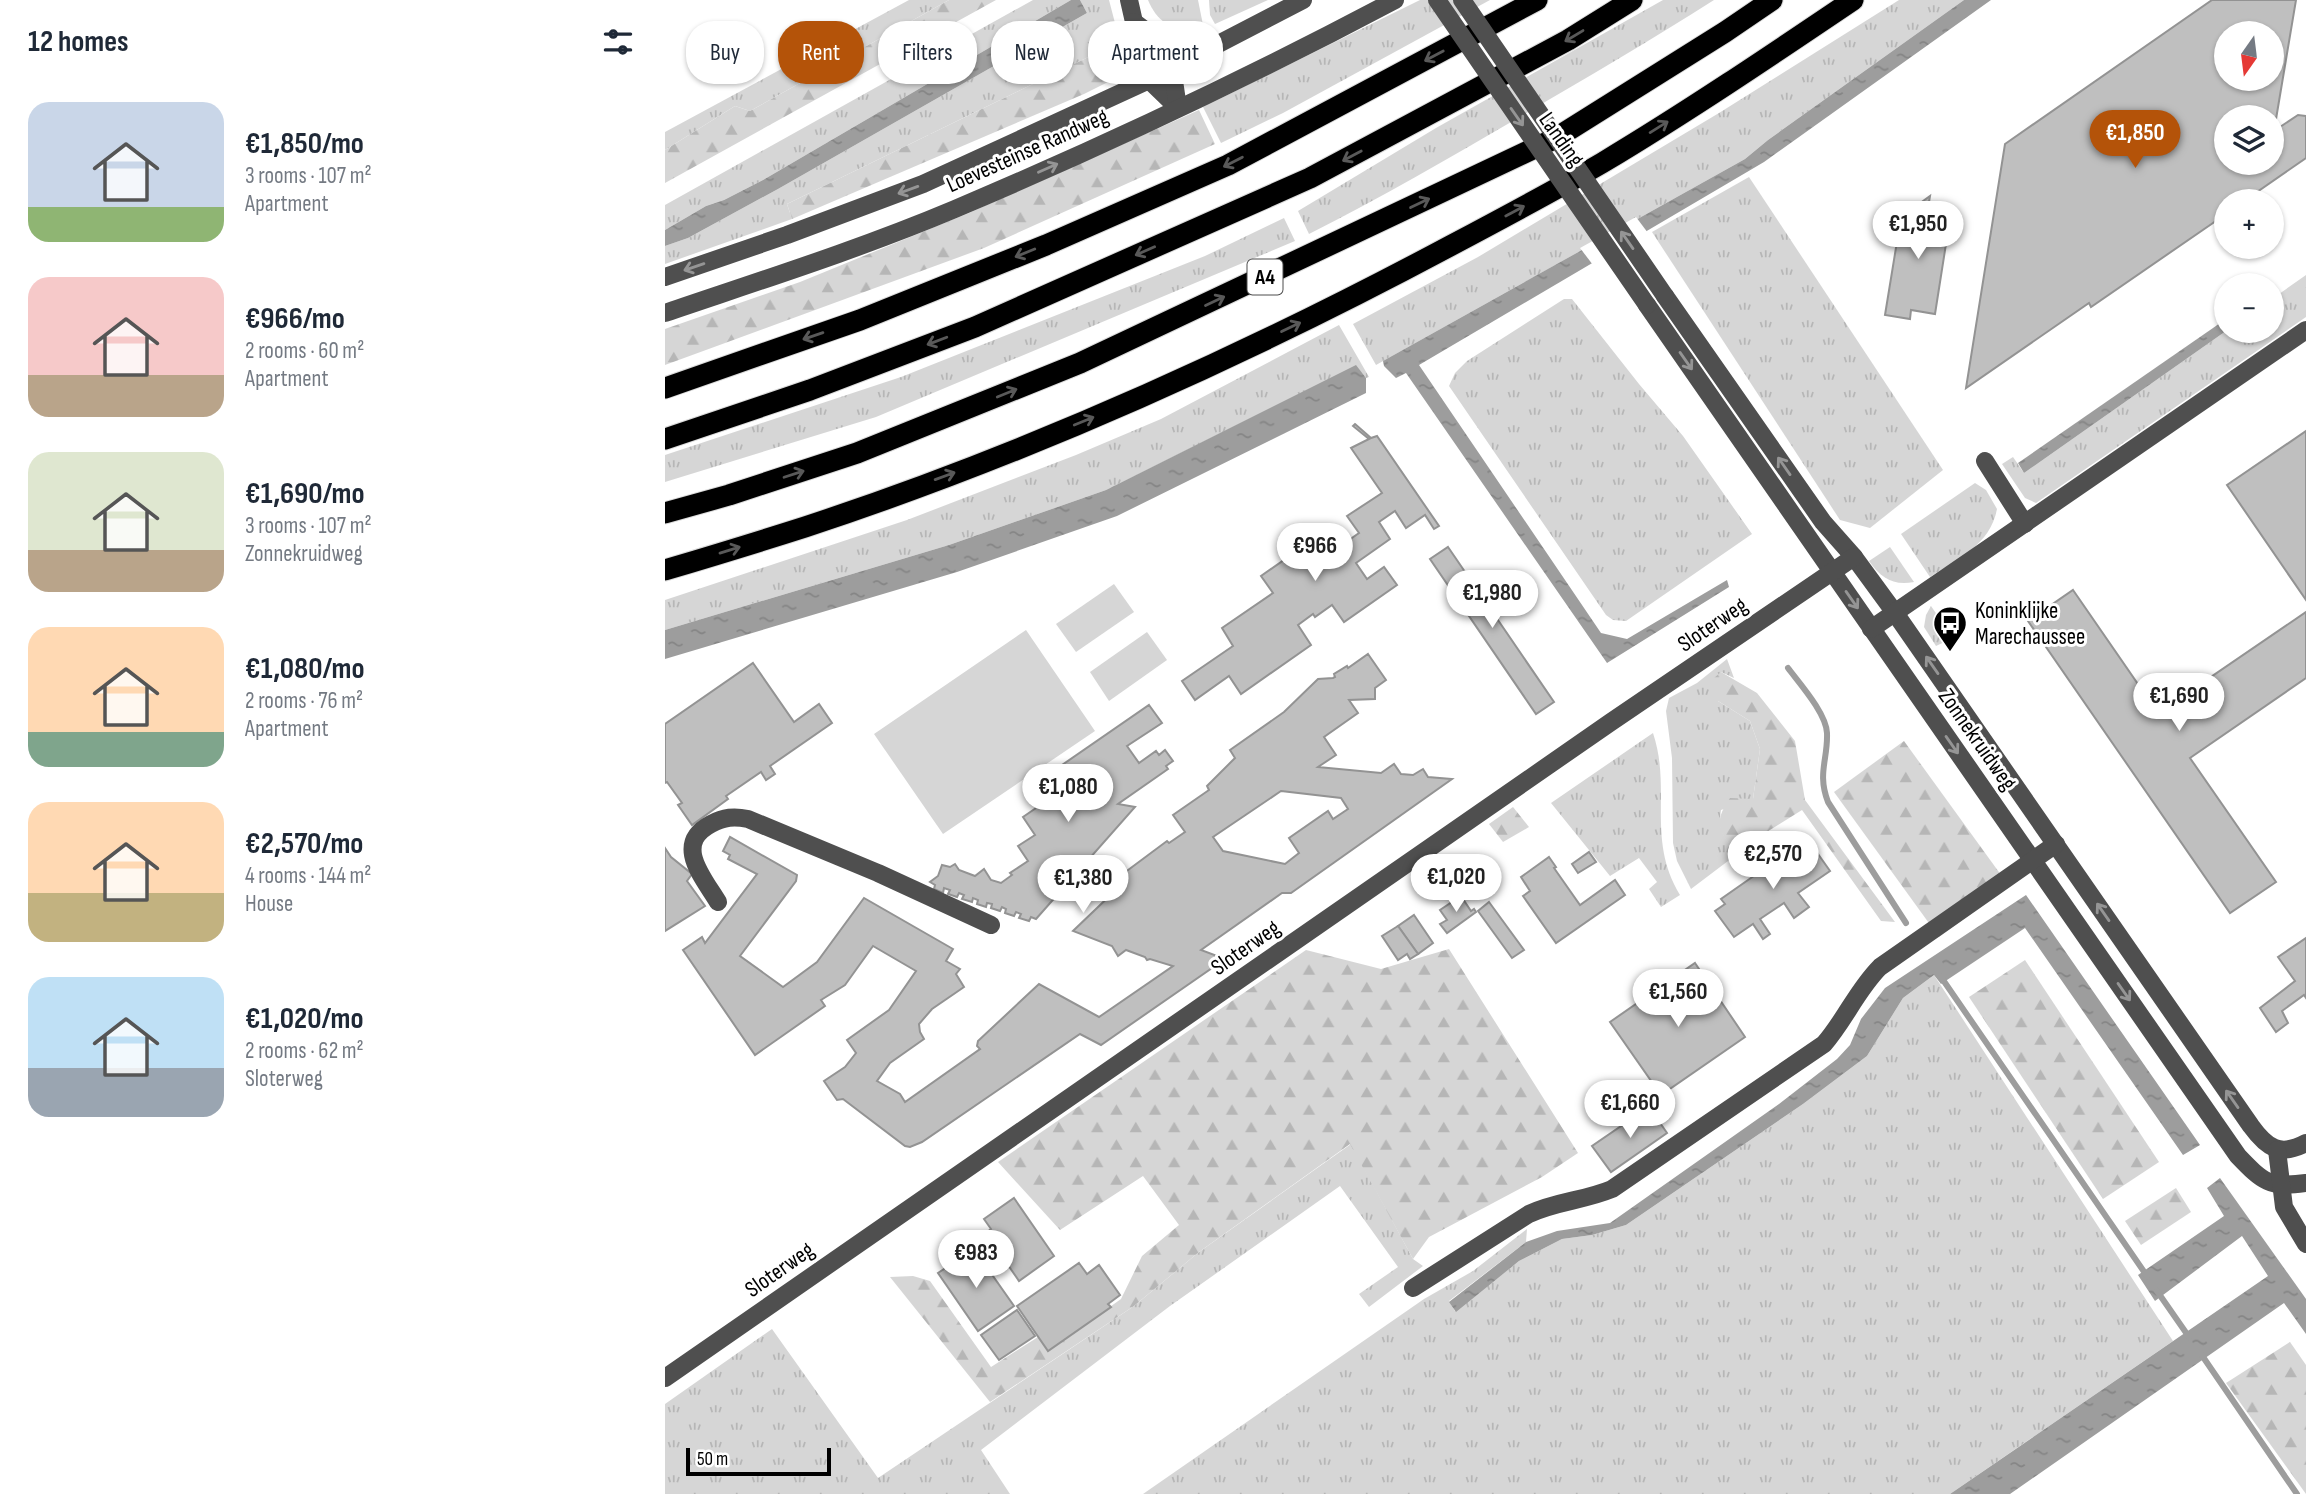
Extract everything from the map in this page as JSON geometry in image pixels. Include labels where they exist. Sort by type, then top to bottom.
[{"type":"highway","points":[[665,388],[860,320],[1046,245],[1228,165],[1537,0]]},
{"type":"highway","points":[[665,439],[810,390],[975,327],[1310,178],[1568,40],[1632,0]]},
{"type":"highway","name":"A4","points":[[665,513],[857,453],[1104,352],[1556,138],[1772,0]]},
{"type":"highway","name":"A4","points":[[665,570],[807,527],[975,465],[1147,394],[1271,336],[1426,259],[1601,163],[1757,65],[1853,0]]},
{"type":"street","points":[[1129,0],[1134,21]]},
{"type":"street","name":"Loevesteinse Randweg","points":[[1223,41],[1303,0]]},
{"type":"street","name":"Loevesteinse Randweg","points":[[665,313],[826,259],[953,210],[1178,108],[1395,0]]},
{"type":"street","name":"Landing","points":[[1437,0],[1647,305]]},
{"type":"street","name":"Landing","points":[[1462,0],[1665,296]]},
{"type":"street","name":"Loevesteinse Randweg","points":[[665,277],[923,184],[1140,84]]},
{"type":"street","points":[[1153,84],[1178,108]]},
{"type":"street","points":[[1174,84],[1178,108]]},
{"type":"street","name":"Zonnekruidweg","points":[[1665,296],[1823,522],[1854,557],[1895,612],[2251,1126],[2262,1141],[2277,1150]]},
{"type":"street","name":"Zonnekruidweg","points":[[1647,305],[2238,1156],[2259,1178],[2281,1186]]},
{"type":"street","points":[[1871,629],[2306,330]]},
{"type":"street","points":[[1985,461],[2025,524]]},
{"type":"street","name":"Sloterweg","points":[[665,1378],[1611,722],[1854,557]]},
{"type":"street","points":[[718,902],[695,864],[692,845],[702,829],[722,818],[735,816],[878,873],[991,925]]},
{"type":"street","points":[[1413,1288],[1529,1214],[1547,1206],[1590,1199],[1612,1189],[1824,1044],[1839,1028],[1866,981],[1880,967],[2056,844]]},
{"type":"street","points":[[2306,1143],[2293,1150],[2277,1150],[2284,1207],[2306,1244]]},
{"type":"street","points":[[2281,1186],[2306,1183]]},
{"type":"green space","points":[[909,0],[949,0],[911,21],[878,21],[878,40],[864,47],[864,24]]},
{"type":"green space","points":[[949,0],[996,0],[958,21],[911,21]]},
{"type":"green space","points":[[1033,0],[1071,0],[1035,21],[995,21]]},
{"type":"green space","points":[[1080,0],[1109,0],[1114,21],[1088,21],[1088,57],[1074,64],[1073,21],[1087,13]]},
{"type":"green space","points":[[1148,0],[1198,0],[1202,21],[1163,21]]},
{"type":"green space","points":[[1209,0],[1268,0],[1222,21],[1213,21]]},
{"type":"green space","points":[[1420,0],[1490,0],[1283,113],[1221,143],[1203,107]]},
{"type":"green space","points":[[1663,0],[1714,0],[1466,148],[1309,234],[1298,211],[1436,128]]},
{"type":"green space","points":[[1899,0],[1964,0],[1745,159],[1376,365],[1353,324],[1478,257],[1719,113]]},
{"type":"green space","points":[[991,23],[991,47],[977,55],[977,31]]},
{"type":"green space","points":[[878,40],[878,65],[864,73],[864,47]]},
{"type":"green space","points":[[1088,57],[1088,84],[1104,84],[792,219],[787,204],[1033,84],[1074,84],[1074,64]]},
{"type":"green space","points":[[991,68],[991,84],[1033,84],[787,204],[792,219],[665,264],[665,246],[688,238],[778,189],[962,84],[977,84],[977,76]]},
{"type":"green space","points":[[778,71],[778,84],[798,84],[750,111],[735,106],[665,150],[665,132],[754,84],[764,84],[764,78]]},
{"type":"green space","points":[[798,84],[844,84],[665,183],[665,150],[735,106],[750,111]]},
{"type":"green space","points":[[882,84],[927,84],[763,180],[706,206],[665,230],[665,205]]},
{"type":"green space","points":[[1199,110],[1215,144],[984,248],[665,365],[665,329],[800,282],[969,213]]},
{"type":"green space","points":[[1749,177],[1943,470],[1870,528],[1840,520],[1652,232]]},
{"type":"green space","points":[[1284,218],[1295,241],[876,417],[665,482],[665,455],[901,377],[1205,256]]},
{"type":"green space","points":[[2306,275],[2306,317],[2284,332],[2284,291]]},
{"type":"green space","points":[[1564,299],[1572,299],[1683,436],[1752,534],[1626,621],[1613,620],[1606,615],[1449,386],[1455,373],[1467,361]]},
{"type":"green space","points":[[1339,325],[1369,377],[1366,378],[1356,366],[1106,490],[949,545],[665,630],[665,600],[907,520],[1076,455],[1161,419]]},
{"type":"green space","points":[[2214,339],[2214,343],[2268,343],[2036,503],[2025,498],[2002,464],[2013,457],[2024,473]]},
{"type":"green space","points":[[1975,483],[1986,490],[1997,509],[1988,532],[1962,557],[1930,577],[1901,534]]},
{"type":"green space","points":[[1890,547],[1914,582],[1894,582],[1878,572],[1869,561]]},
{"type":"green space","points":[[1114,584],[1134,612],[1076,652],[1056,624]]},
{"type":"green space","points":[[1931,606],[1953,638],[1936,646],[1924,627]]},
{"type":"green space","points":[[1026,630],[1095,731],[943,834],[874,734]]},
{"type":"green space","points":[[1147,632],[1167,660],[1109,701],[1090,672]]},
{"type":"green space","points":[[1727,659],[1734,678],[1721,672],[1718,701],[1750,721],[1760,749],[1753,799],[1721,810],[1720,823],[1723,833],[1736,851],[1732,858],[1691,889],[1677,861],[1673,843],[1672,758],[1666,711],[1669,698],[1697,683]]},
{"type":"green space","points":[[1721,672],[1757,693],[1795,741],[1805,800],[1895,922],[1881,921],[1802,810],[1736,851],[1725,838],[1720,826],[1722,813],[1730,798],[1753,799],[1760,749],[1750,721],[1718,701],[1714,678]]},
{"type":"green space","points":[[1653,733],[1660,774],[1664,854],[1680,895],[1661,907],[1649,889],[1657,882],[1639,858],[1610,876],[1551,803]]},
{"type":"green space","points":[[1904,741],[2009,886],[1939,937],[1834,792]]},
{"type":"green space","points":[[1513,807],[1529,827],[1503,842],[1489,824]]},
{"type":"green space","points":[[1449,949],[1578,1153],[1542,1177],[1429,1237],[1413,1259],[1350,1144],[1199,1252],[1134,1306],[990,1402],[890,1277],[913,1276],[930,1281],[991,1367],[1038,1337],[1048,1351],[1121,1299],[1142,1256],[1179,1225],[1143,1176],[1060,1230],[998,1162],[1306,950],[1381,969]]},
{"type":"green space","points":[[2025,960],[2159,1162],[2103,1199],[1969,997]]},
{"type":"green space","points":[[1934,975],[2173,1341],[1950,1494],[1143,1494],[1424,1299],[1473,1271],[1527,1229],[1526,1242],[1449,1301],[1455,1311],[1519,1261],[1562,1239],[1592,1235],[1626,1225],[1803,1104],[1867,1056],[1903,998]]},
{"type":"green space","points":[[1351,1144],[1413,1259],[1423,1266],[1369,1307],[1359,1294],[1398,1267],[1340,1186],[1170,1306],[981,1450],[1010,1494],[665,1494],[665,1404],[772,1329],[878,1478],[1134,1306],[1199,1252]]},
{"type":"green space","points":[[2176,1188],[2191,1212],[2141,1245],[2125,1221]]},
{"type":"green space","points":[[2290,1342],[2306,1365],[2306,1494],[2226,1383]]},
{"type":"water","points":[[1071,0],[1080,0],[1087,13],[1073,21],[1035,21]]},
{"type":"water","points":[[1964,0],[1991,0],[1764,162],[1419,365],[1601,633],[1627,639],[1727,580],[1729,587],[1607,663],[1406,373],[1396,378],[1384,366],[1383,361],[1745,159]]},
{"type":"water","points":[[991,47],[991,68],[977,76],[977,55]]},
{"type":"water","points":[[927,84],[962,84],[778,189],[688,238],[665,246],[665,230],[706,206],[763,180]]},
{"type":"water","points":[[2214,327],[2214,339],[2024,473],[2018,463]]},
{"type":"water","points":[[1356,365],[1366,378],[1366,393],[1117,516],[957,572],[665,659],[665,630],[949,545],[1106,490]]},
{"type":"water","points":[[2026,895],[2200,1145],[2183,1155],[2025,928],[1941,984],[1934,975],[1903,998],[1867,1056],[1803,1104],[1626,1225],[1592,1235],[1562,1239],[1519,1261],[1456,1312],[1449,1302],[1526,1242],[1557,1231],[1610,1223],[1779,1104],[1837,1059],[1850,1045],[1861,1019],[1885,988]]},
{"type":"water","points":[[2220,1178],[2306,1299],[2306,1334],[2284,1303],[2010,1494],[1950,1494],[2268,1276],[2242,1236],[2155,1301],[2138,1275],[2224,1216],[2207,1188]]},
{"type":"pier","points":[[1636,217],[1648,233],[1593,265],[1580,248]]},
{"type":"building","points":[[2212,0],[2296,0],[2284,71],[2284,21],[2214,21],[2214,91],[2281,91],[2278,105],[2214,105],[2214,175],[2281,175],[2261,189],[2214,189],[2214,222],[2091,307],[2089,303],[1966,388],[2005,144]]},
{"type":"building","points":[[2298,115],[2306,116],[2306,158],[2284,173],[2284,124]]},
{"type":"building","points":[[1930,196],[1928,208],[1951,212],[1935,314],[1911,310],[1910,319],[1885,315],[1901,217]]},
{"type":"building","points":[[1355,424],[1371,438],[1377,436],[1439,526],[1434,529],[1425,515],[1406,528],[1395,511],[1379,522],[1390,539],[1356,563],[1367,579],[1384,567],[1397,585],[1344,622],[1332,605],[1315,617],[1313,614],[1298,625],[1311,645],[1241,694],[1229,676],[1195,700],[1182,681],[1233,646],[1222,628],[1273,593],[1261,576],[1314,539],[1326,556],[1359,533],[1347,516],[1382,493],[1351,448],[1369,439],[1353,426]]},
{"type":"building","points":[[2306,431],[2306,600],[2227,485]]},
{"type":"building","points":[[1448,547],[1554,702],[1536,714],[1430,559]]},
{"type":"building","points":[[2073,590],[2158,713],[2306,612],[2306,678],[2190,758],[2276,882],[2230,913],[2028,621]]},
{"type":"building","points":[[1368,654],[1386,680],[1375,688],[1375,699],[1349,700],[1358,713],[1324,737],[1336,755],[1318,767],[1381,773],[1394,764],[1401,774],[1413,775],[1423,769],[1428,777],[1452,779],[1291,893],[1282,893],[1201,950],[1225,959],[1101,1045],[1080,1034],[922,1142],[910,1147],[905,1146],[843,1099],[837,1100],[824,1081],[845,1067],[856,1053],[847,1040],[889,1010],[916,971],[873,946],[845,985],[821,1000],[825,1006],[755,1055],[683,950],[702,937],[705,943],[757,874],[728,859],[730,855],[723,851],[730,837],[797,875],[796,881],[740,956],[783,987],[817,962],[864,898],[953,949],[946,961],[960,969],[956,974],[964,987],[932,1009],[919,1024],[924,1039],[890,1063],[877,1081],[900,1094],[905,1102],[980,1049],[977,1046],[978,1041],[1039,984],[1099,1017],[1173,966],[1147,960],[1126,950],[1118,956],[1112,946],[1073,931],[1120,886],[1116,879],[1167,841],[1169,843],[1185,832],[1173,815],[1209,790],[1207,786],[1235,758],[1230,750],[1284,712],[1318,679],[1333,678],[1334,674],[1347,666],[1348,668]],"holes":[[[1281,791],[1341,798],[1348,809],[1333,819],[1328,811],[1289,838],[1299,853],[1285,864],[1223,851],[1213,837]]]},
{"type":"building","points":[[753,663],[794,722],[819,704],[832,723],[770,766],[775,774],[766,780],[761,772],[726,796],[728,799],[692,825],[678,805],[682,803],[667,782],[665,783],[665,724]]},
{"type":"building","points":[[1149,705],[1162,723],[1127,746],[1139,763],[1156,751],[1159,755],[1165,750],[1173,761],[1166,766],[1168,769],[1118,804],[1135,807],[1036,919],[1031,917],[1029,921],[1019,918],[1021,914],[1016,912],[1014,916],[1005,913],[1006,909],[1002,907],[1000,911],[991,908],[992,904],[987,903],[986,907],[977,904],[978,900],[973,898],[972,902],[962,899],[964,895],[959,893],[957,897],[948,894],[950,890],[944,888],[943,893],[934,889],[935,885],[930,882],[938,876],[942,865],[950,867],[955,864],[959,870],[975,876],[984,869],[991,880],[1001,883],[1012,875],[1010,873],[1028,861],[1018,846],[1035,835],[1023,817],[1074,782],[1062,765]]},
{"type":"building","points":[[1811,844],[1830,871],[1798,893],[1809,907],[1794,918],[1784,903],[1760,919],[1770,934],[1763,939],[1753,924],[1734,937],[1715,911],[1725,904],[1721,899],[1798,845],[1802,850]]},
{"type":"building","points":[[665,848],[671,857],[692,874],[687,881],[705,906],[665,931]]},
{"type":"building","points":[[1589,852],[1596,862],[1578,873],[1572,864]]},
{"type":"building","points":[[1549,857],[1580,905],[1615,880],[1625,895],[1556,943],[1523,896],[1530,891],[1521,877]]},
{"type":"building","points":[[1461,896],[1471,911],[1474,909],[1476,912],[1447,933],[1440,924],[1447,920],[1440,910]]},
{"type":"building","points":[[1489,902],[1524,950],[1512,958],[1478,911]]},
{"type":"building","points":[[1414,915],[1433,943],[1418,954],[1398,926]]},
{"type":"building","points":[[1398,926],[1418,954],[1410,959],[1407,954],[1398,960],[1382,936]]},
{"type":"building","points":[[2306,938],[2306,998],[2304,995],[2282,1011],[2288,1023],[2276,1032],[2260,1008],[2295,981],[2278,957]]},
{"type":"building","points":[[1695,963],[1745,1037],[1661,1095],[1610,1022]]},
{"type":"building","points":[[1649,1107],[1667,1133],[1611,1172],[1592,1146]]},
{"type":"building","points":[[1014,1198],[1054,1256],[1019,1281],[986,1233],[991,1229],[984,1219]]},
{"type":"building","points":[[974,1249],[1014,1306],[978,1331],[938,1273]]},
{"type":"building","points":[[1079,1263],[1087,1274],[1099,1265],[1120,1295],[1108,1304],[1111,1307],[1048,1351],[1017,1306]]},
{"type":"building","points":[[1017,1310],[1035,1336],[999,1360],[981,1335]]},
{"type":"waterway","points":[[1788,668],[1812,699],[1826,725],[1823,783],[1828,802],[1906,923]]},
{"type":"waterway","points":[[1941,977],[2147,1276]]},
{"type":"waterway","points":[[2157,1291],[2189,1337]]},
{"type":"waterway","points":[[2201,1354],[2297,1494]]},
{"type":"place","name":"Koninklijke Marechaussee","points":[[1950,653]]}]
